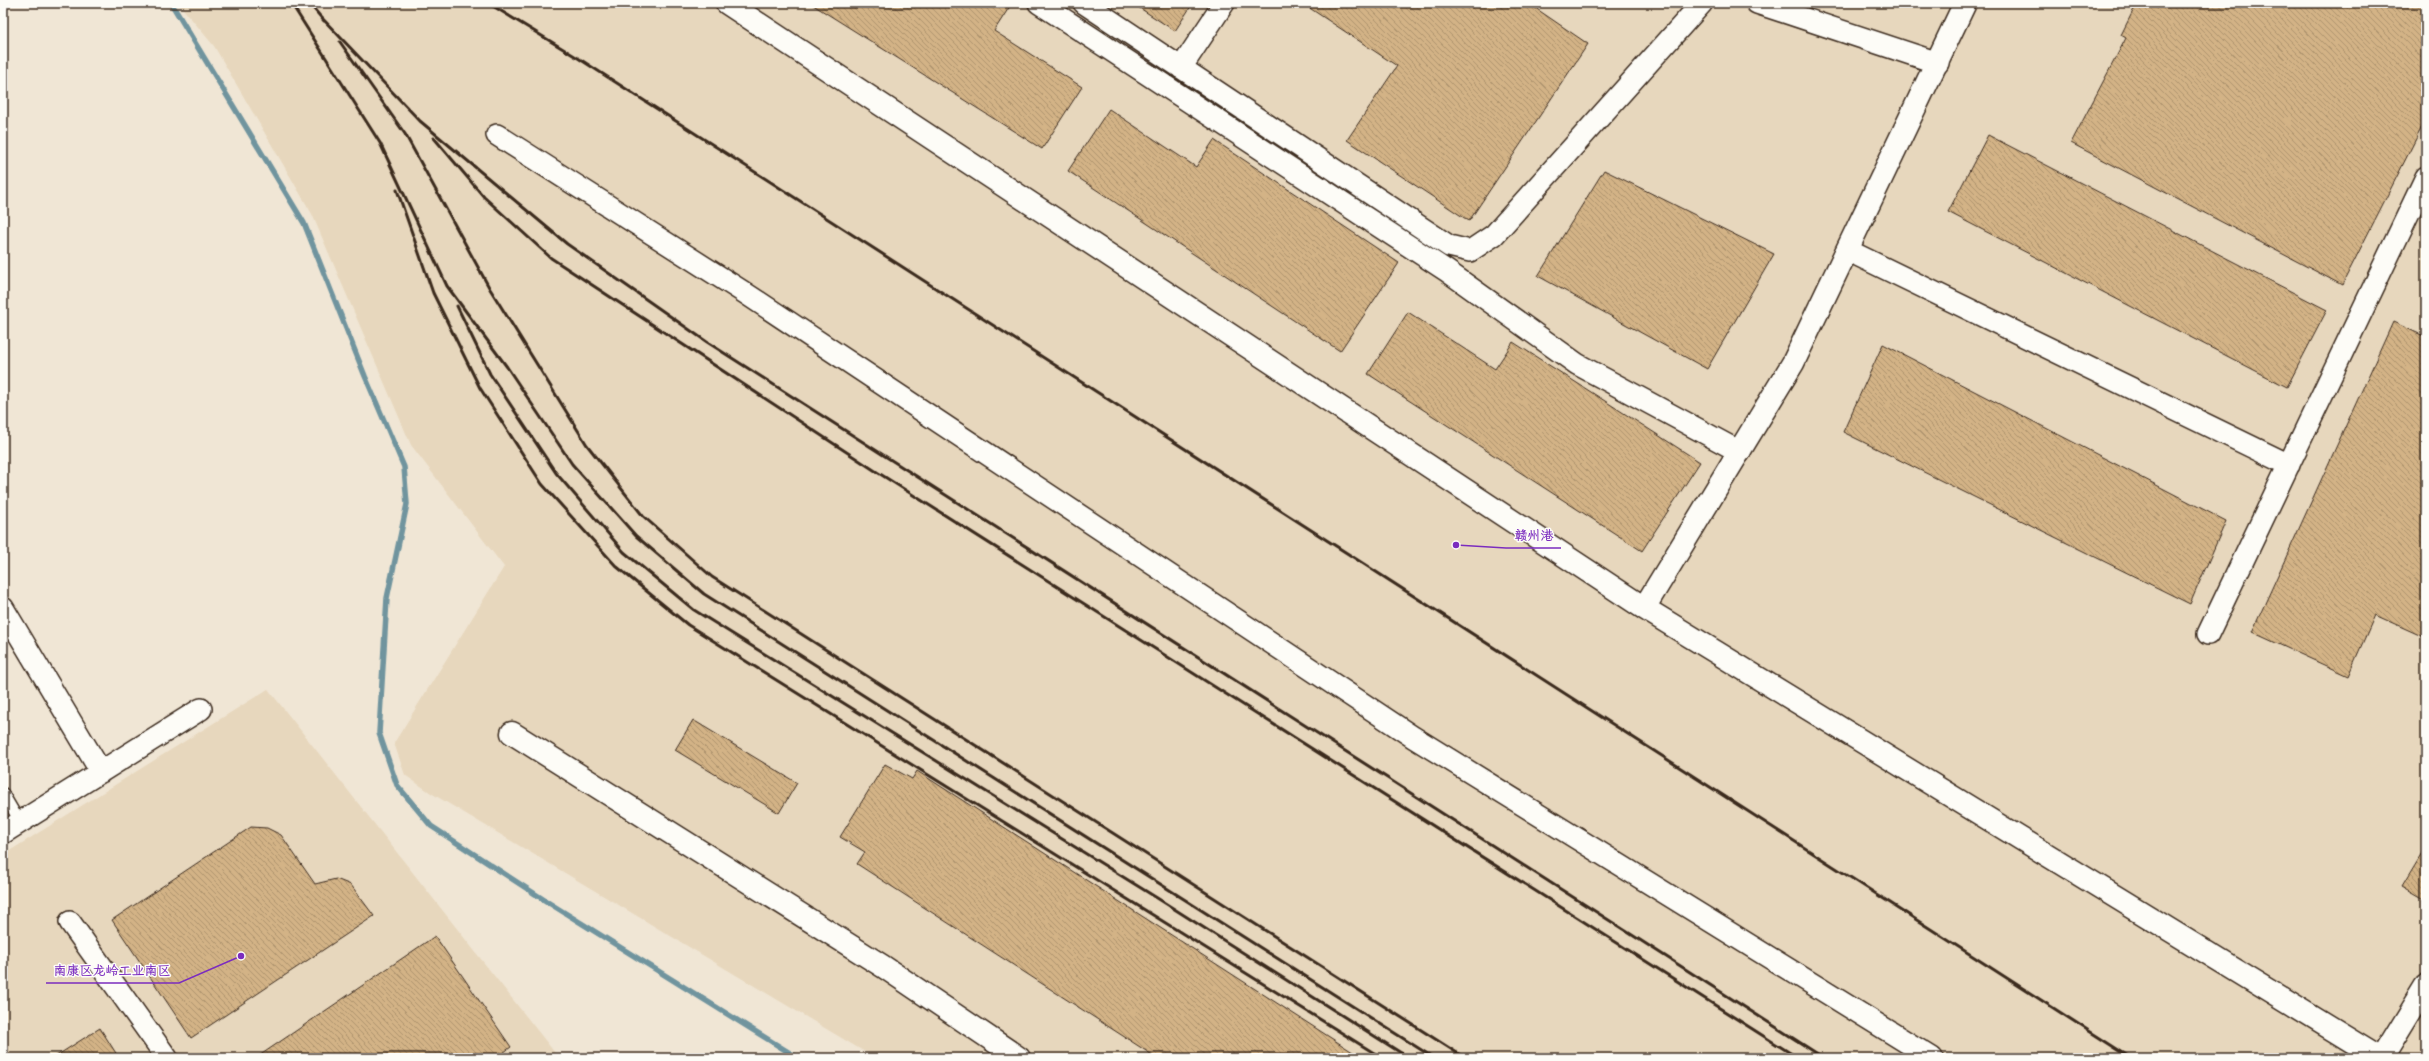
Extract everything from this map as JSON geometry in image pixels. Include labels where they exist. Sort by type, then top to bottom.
[{"type":"street","points":[[727,3],[1644,608],[2380,1058],[2426,986]]},
{"type":"street","points":[[1039,3],[1447,271],[1577,364],[1740,452]]},
{"type":"street","points":[[1084,3],[1449,246],[1470,251],[1494,235],[1702,3]]},
{"type":"street","points":[[1181,68],[1224,3]]},
{"type":"street","points":[[1757,3],[1938,62]]},
{"type":"street","points":[[1644,608],[1793,363],[1965,3]]},
{"type":"street","points":[[497,135],[745,293],[1413,737],[1932,1058]]},
{"type":"street","points":[[2208,634],[2426,177]]},
{"type":"street","points":[[1848,250],[2289,465]]},
{"type":"street","points":[[3,608],[101,772]]},
{"type":"street","points":[[3,833],[201,709]]},
{"type":"street","points":[[512,733],[877,963],[1019,1058]]},
{"type":"street","points":[[70,922],[167,1058]]},
{"type":"lane","points":[[3,793],[20,822]]},
{"type":"shaded area","points":[[178,3],[2426,3],[2426,1058],[875,1058],[431,793],[405,775],[394,743],[504,567],[411,445],[312,214],[214,46]]},
{"type":"shaded area","points":[[268,689],[559,1058],[3,1058],[3,855]]},
{"type":"building","points":[[810,3],[1012,3],[994,31],[1082,87],[1042,149]]},
{"type":"building","points":[[1132,3],[1193,3],[1175,31]]},
{"type":"building","points":[[1302,3],[1528,3],[1588,44],[1469,221],[1347,140],[1397,66]]},
{"type":"building","points":[[2137,3],[2426,3],[2426,119],[2342,285],[2071,143],[2126,38],[2121,35]]},
{"type":"building","points":[[1109,109],[1196,167],[1214,140],[1399,263],[1340,351],[1068,171]]},
{"type":"building","points":[[1988,135],[2327,310],[2287,387],[1948,212]]},
{"type":"building","points":[[1604,170],[1774,254],[1707,369],[1538,276]]},
{"type":"building","points":[[1408,312],[1495,369],[1513,342],[1700,462],[1642,551],[1368,374]]},
{"type":"building","points":[[2393,322],[2426,337],[2426,638],[2375,615],[2348,676],[2252,632]]},
{"type":"building","points":[[1883,344],[2226,521],[2190,604],[1843,432]]},
{"type":"building","points":[[693,720],[797,783],[779,813],[675,750]]},
{"type":"building","points":[[885,764],[912,779],[917,771],[1362,1058],[1157,1058],[857,864],[865,852],[840,837]]},
{"type":"building","points":[[251,827],[267,828],[281,835],[315,884],[336,879],[351,885],[374,916],[191,1038],[112,920]]},
{"type":"building","points":[[2426,846],[2426,900],[2402,886]]},
{"type":"building","points":[[435,936],[511,1047],[496,1058],[256,1058]]},
{"type":"building","points":[[100,1028],[119,1058],[53,1058]]},
{"type":"waterway","points":[[171,3],[304,223],[365,376],[404,467],[407,504],[387,598],[379,733],[397,785],[431,826],[549,903],[798,1058]]},
{"type":"railway","points":[[291,3],[380,143],[447,286],[507,367],[572,464],[636,536],[704,594],[1434,1058]]},
{"type":"railway","points":[[309,3],[324,21]]},
{"type":"railway","points":[[488,3],[578,58],[2131,1058]]},
{"type":"railway","points":[[321,17],[420,121],[567,244],[707,342],[1824,1058]]},
{"type":"railway","points":[[340,42],[405,134],[490,289],[587,445],[643,516],[712,577],[1465,1058]]},
{"type":"railway","points":[[434,138],[484,197],[551,258],[877,472],[1798,1058]]},
{"type":"railway","points":[[397,190],[433,293],[480,388],[542,484],[616,566],[688,625],[1382,1058]]},
{"type":"railway","points":[[457,306],[490,374],[556,473],[624,552],[694,610],[1157,898],[1409,1058]]},
{"type":"place","name":"赣州港","points":[[1456,545]]},
{"type":"place","name":"南康区龙岭工业南区","points":[[241,956]]}]
